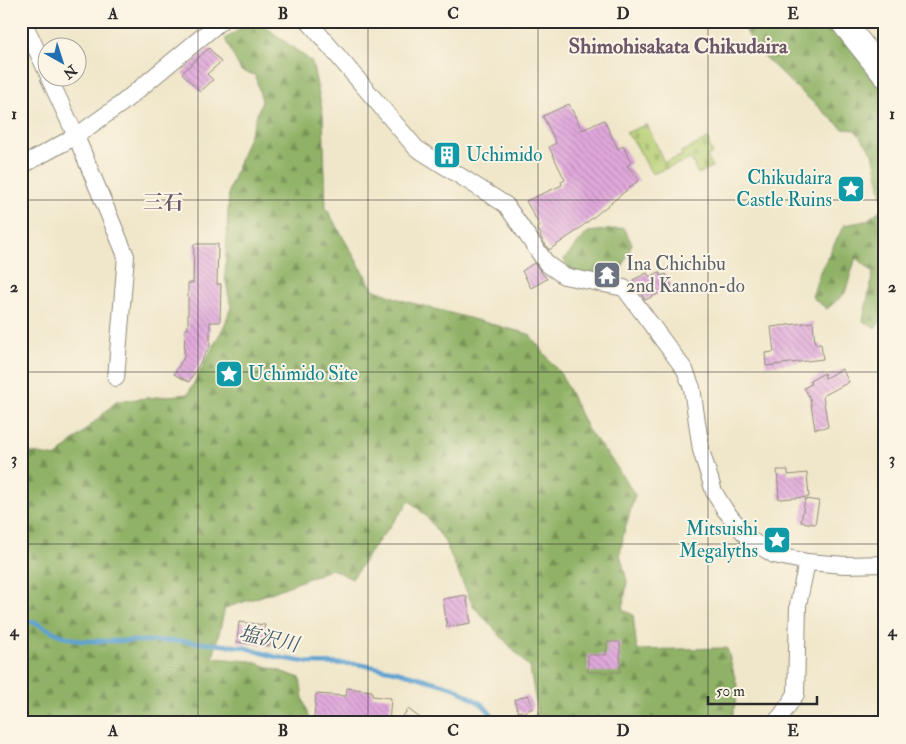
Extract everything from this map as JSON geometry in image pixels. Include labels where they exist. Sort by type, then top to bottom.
[{"type":"highway","points":[[842,21],[885,75]]},
{"type":"street","points":[[23,21],[38,54]]},
{"type":"street","points":[[21,166],[76,136],[121,104],[221,21]]},
{"type":"street","points":[[308,21],[416,148],[506,205],[547,264],[564,276],[624,288],[685,370],[692,388],[700,450],[714,492],[725,510],[749,539],[774,555],[806,562],[845,565],[885,564]]},
{"type":"street","points":[[54,88],[76,136],[126,256],[116,378]]},
{"type":"street","points":[[774,723],[796,694],[798,605],[806,562]]},
{"type":"green space","points":[[252,21],[258,21],[312,62],[323,114],[326,208],[373,289],[401,300],[529,334],[562,376],[588,430],[614,463],[635,495],[624,532],[620,554],[627,581],[623,610],[633,615],[637,650],[727,648],[738,689],[731,723],[534,723],[537,709],[530,668],[473,606],[444,540],[426,516],[410,501],[373,548],[352,579],[332,569],[268,594],[225,608],[213,658],[251,661],[300,678],[303,698],[311,723],[21,723],[21,451],[56,457],[117,401],[188,394],[225,324],[231,307],[225,276],[229,190],[262,101],[255,75],[241,71],[225,39]]},
{"type":"green space","points":[[740,21],[832,21],[885,92],[885,317],[875,328],[863,321],[873,272],[856,257],[845,293],[827,309],[812,297],[820,272],[844,225],[866,221],[884,207],[873,153],[855,130],[843,129],[757,50]]},
{"type":"green space","points":[[647,124],[664,162],[682,156],[681,152],[708,139],[712,154],[707,156],[712,167],[698,174],[691,159],[652,174],[635,143],[626,133]]},
{"type":"green space","points":[[624,228],[632,244],[620,273],[604,280],[569,271],[564,259],[588,232]]},
{"type":"building","points":[[209,48],[221,62],[207,74],[213,80],[200,92],[182,73]]},
{"type":"building","points":[[569,104],[582,130],[604,120],[618,149],[623,146],[631,163],[627,166],[639,180],[574,233],[549,250],[540,236],[538,229],[540,226],[526,201],[562,185],[561,182],[565,180],[549,147],[556,143],[543,116]]},
{"type":"building","points":[[194,244],[218,244],[217,284],[221,284],[220,322],[210,322],[210,346],[189,382],[174,374],[184,357],[185,329],[188,329],[188,283],[193,283]]},
{"type":"building","points":[[534,263],[547,279],[531,288],[522,271]]},
{"type":"building","points":[[659,272],[661,276],[666,274],[672,287],[645,300],[633,280],[647,273],[650,277]]},
{"type":"building","points":[[813,322],[815,344],[821,344],[823,359],[766,366],[765,353],[774,352],[771,327]]},
{"type":"building","points":[[842,369],[849,382],[823,396],[828,427],[815,429],[810,398],[804,388],[811,384],[810,381],[824,373],[825,378]]},
{"type":"building","points":[[777,470],[788,470],[788,475],[807,473],[809,497],[779,499]]},
{"type":"building","points":[[805,499],[819,501],[815,524],[801,522]]},
{"type":"building","points":[[466,595],[471,623],[447,627],[443,599]]},
{"type":"building","points":[[239,622],[265,625],[264,632],[272,633],[270,646],[237,642]]},
{"type":"building","points":[[607,642],[620,642],[620,672],[588,672],[588,655],[606,655]]},
{"type":"building","points":[[347,688],[372,691],[372,696],[391,698],[389,723],[314,718],[316,694],[346,696]]},
{"type":"building","points":[[528,695],[533,708],[522,713],[521,711],[518,712],[514,700]]},
{"type":"building","points":[[408,709],[427,723],[398,723]]},
{"type":"waterway","name":"塩沢川","points":[[21,619],[36,623],[60,635],[81,641],[182,641],[243,647],[276,657],[311,663],[357,664],[396,671],[455,688],[483,705],[499,723]]},
{"type":"place","name":"Uchimido","points":[[447,155]]},
{"type":"place","name":"Chikudaira Castle Ruins","points":[[851,189]]},
{"type":"place","name":"Ina Chichibu 2nd Kannon-do","points":[[607,275]]},
{"type":"place","name":"Uchimido Site","points":[[229,374]]},
{"type":"place","name":"Mitsuishi Megalyths","points":[[777,540]]},
{"type":"district","name":"Shimohisakata Chikudaira","points":[[678,46]]},
{"type":"district","name":"三石","points":[[163,202]]}]
